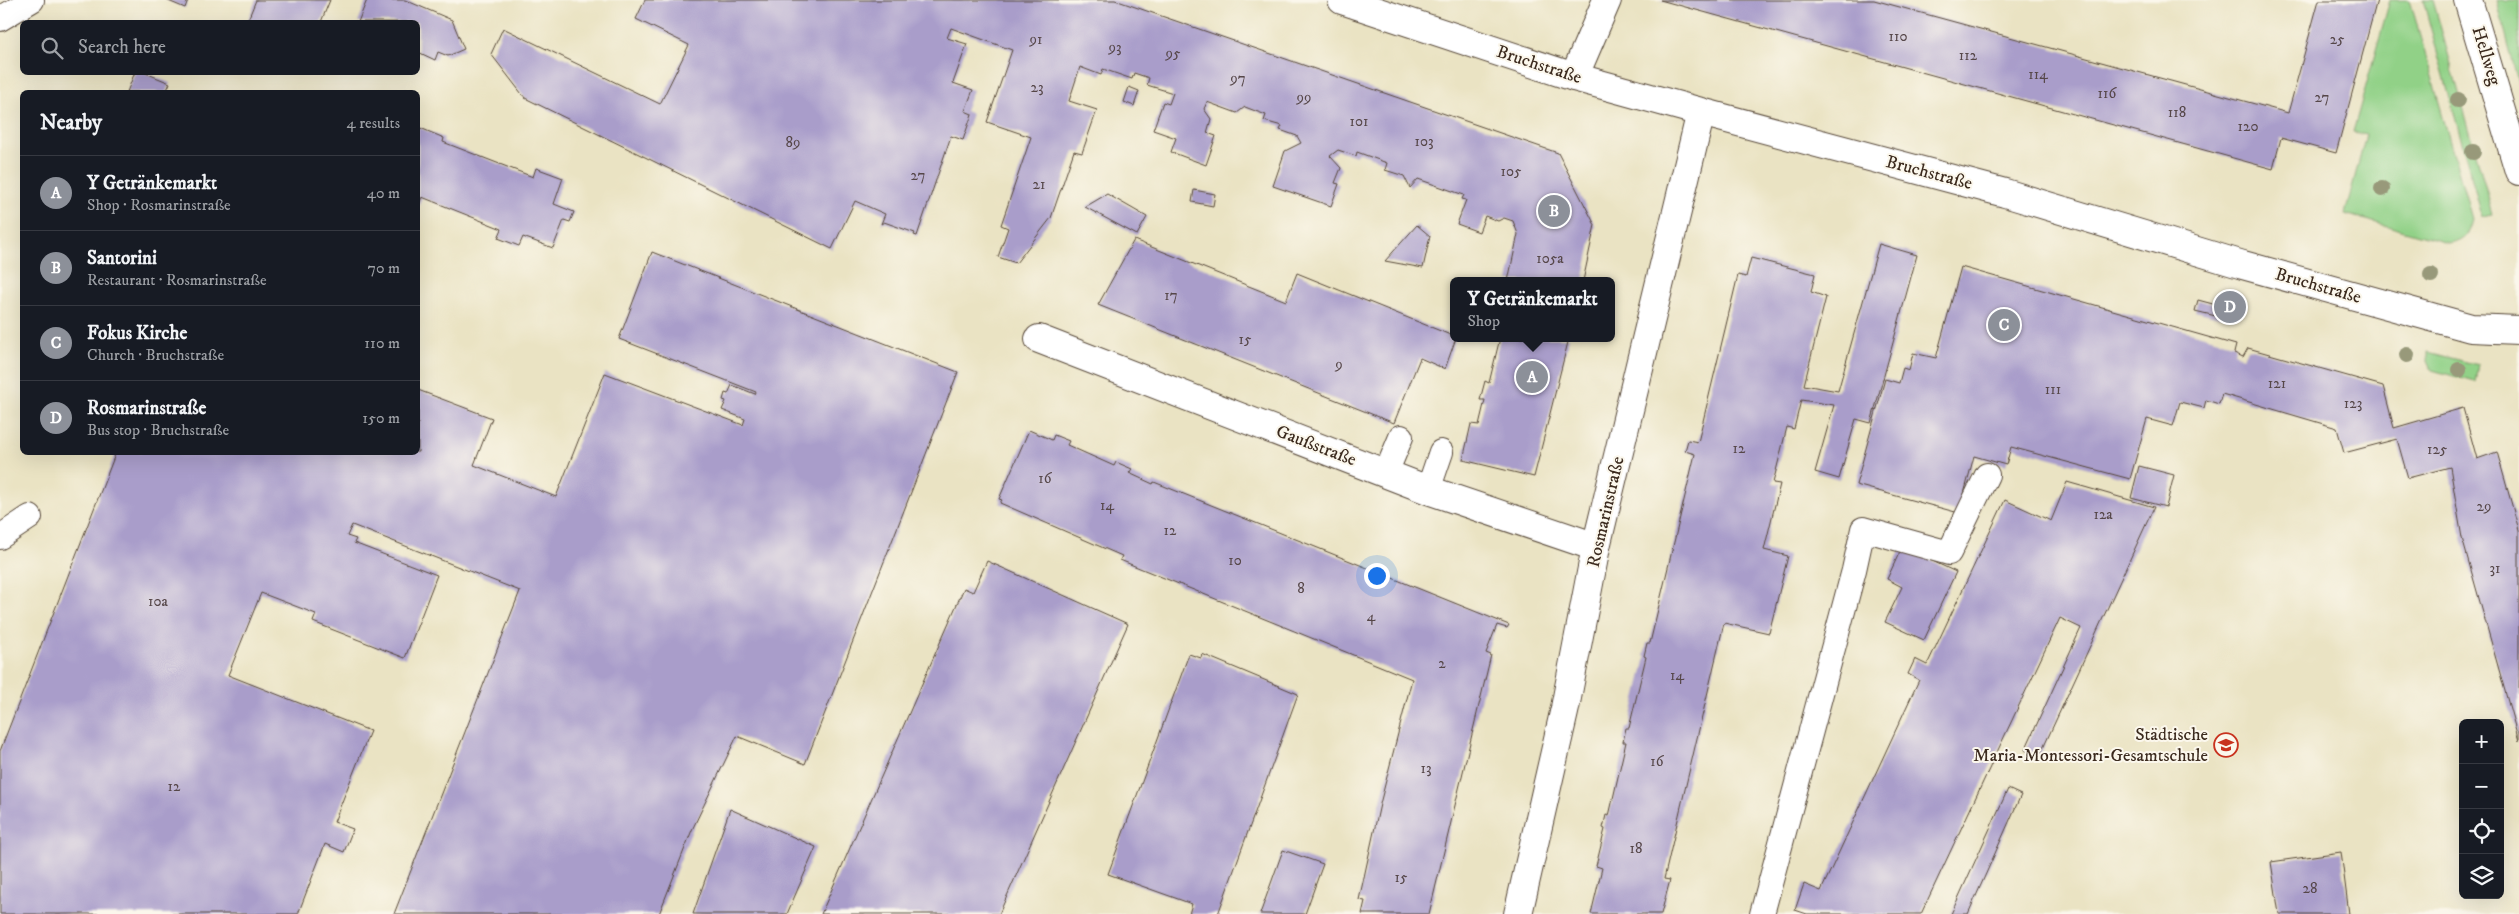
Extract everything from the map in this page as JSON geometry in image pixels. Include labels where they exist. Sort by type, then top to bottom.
[{"type":"main road","name":"Bruchstraße","points":[[1342,0],[1574,77],[2004,193],[2244,265],[2471,328],[2519,330]]},
{"type":"main road","points":[[1574,77],[1607,0]]},
{"type":"main road","name":"Hellweg","points":[[2468,0],[2519,171]]},
{"type":"main road","name":"Rosmarinstraße","points":[[1518,914],[1564,708],[1596,547],[1701,112]]},
{"type":"main road","name":"Gaußstraße","points":[[1039,339],[1428,490],[1596,547]]},
{"type":"lane","points":[[0,19],[32,0]]},
{"type":"lane","points":[[1386,473],[1401,437]]},
{"type":"lane","points":[[1428,490],[1441,452]]},
{"type":"lane","points":[[1762,914],[1854,570],[1863,528],[1949,553],[1987,474]]},
{"type":"lane","points":[[0,537],[30,516]]},
{"type":"green space","points":[[2390,0],[2410,0],[2472,219],[2467,233],[2457,241],[2447,243],[2345,214],[2366,135],[2353,132]]},
{"type":"green space","points":[[2423,0],[2433,0],[2493,214],[2482,216]]},
{"type":"green space","points":[[2497,0],[2519,0],[2519,86]]},
{"type":"green space","points":[[2428,352],[2478,365],[2475,382],[2432,370],[2428,361]]},
{"type":"building","points":[[166,0],[188,0],[185,8]]},
{"type":"building","points":[[256,0],[330,0],[322,20],[248,20]]},
{"type":"building","points":[[367,0],[405,0],[452,20],[464,49],[448,56],[438,52],[435,60],[420,53],[420,20],[359,20]]},
{"type":"building","points":[[645,0],[1115,0],[1558,153],[1595,225],[1584,277],[1509,277],[1518,234],[1513,221],[1504,218],[1498,221],[1485,216],[1479,232],[1457,224],[1466,200],[1462,199],[1464,195],[1418,179],[1410,188],[1404,176],[1385,170],[1387,163],[1357,152],[1356,156],[1338,150],[1330,156],[1341,168],[1335,183],[1339,184],[1331,206],[1273,186],[1285,151],[1301,143],[1297,136],[1280,130],[1282,126],[1264,121],[1266,115],[1245,107],[1237,113],[1207,102],[1204,109],[1211,119],[1207,133],[1216,136],[1206,165],[1171,152],[1176,138],[1153,130],[1163,102],[1169,104],[1173,93],[1147,85],[1149,78],[1134,73],[1132,79],[1103,69],[1101,75],[1080,67],[1069,101],[1097,110],[1082,153],[1074,151],[1051,218],[1016,263],[998,257],[1008,228],[1001,225],[1031,137],[987,122],[1012,50],[951,28],[947,38],[967,44],[953,83],[973,90],[965,111],[972,114],[963,140],[951,136],[917,236],[914,235],[915,233],[884,222],[881,224],[885,214],[855,201],[832,249],[525,98],[491,54],[503,28],[660,104],[689,45],[636,19]]},
{"type":"building","points":[[1660,0],[1874,0],[2288,113],[2319,0],[2377,0],[2336,153],[2281,138],[2273,169]]},
{"type":"building","points":[[134,75],[150,75],[170,83],[167,90],[128,90]]},
{"type":"building","points":[[1129,87],[1139,91],[1134,106],[1124,102]]},
{"type":"building","points":[[420,128],[444,138],[443,142],[533,177],[536,168],[563,178],[554,204],[574,212],[570,222],[564,220],[553,248],[523,237],[519,246],[498,238],[502,229],[422,197],[420,202]]},
{"type":"building","points":[[1194,190],[1215,194],[1213,206],[1192,202]]},
{"type":"building","points":[[1107,194],[1147,217],[1137,235],[1085,207]]},
{"type":"building","points":[[1417,225],[1430,236],[1423,268],[1385,261]]},
{"type":"building","points":[[1134,240],[1286,301],[1297,273],[1450,335],[1450,342],[1455,342],[1445,369],[1420,358],[1394,423],[1098,305]]},
{"type":"building","points":[[1879,244],[1917,255],[1871,423],[1856,419],[1839,479],[1815,472],[1834,405],[1801,400],[1794,429],[1787,427],[1773,483],[1780,484],[1764,550],[1788,556],[1769,633],[1724,623],[1664,879],[1670,880],[1661,914],[1591,914],[1602,868],[1596,866],[1605,829],[1603,828],[1606,815],[1609,816],[1626,742],[1623,742],[1626,728],[1629,728],[1646,657],[1644,656],[1647,643],[1650,643],[1695,454],[1685,451],[1688,440],[1698,442],[1738,275],[1746,277],[1751,258],[1815,274],[1811,292],[1826,297],[1804,385],[1838,391]]},
{"type":"building","points":[[652,252],[958,372],[805,764],[737,736],[692,830],[659,914],[394,914],[520,591],[352,525],[347,536],[356,539],[354,543],[437,575],[405,658],[313,622],[316,614],[261,593],[228,675],[370,731],[334,822],[353,829],[344,852],[325,844],[298,914],[0,914],[0,751],[115,455],[420,455],[420,391],[492,418],[474,465],[556,497],[605,373],[743,425],[745,419],[722,410],[726,401],[723,400],[725,393],[728,394],[732,385],[755,394],[756,392],[619,339]]},
{"type":"building","points":[[1961,267],[2236,345],[2234,353],[2243,357],[2248,348],[2383,386],[2394,428],[2463,408],[2477,459],[2497,452],[2519,530],[2519,741],[2462,538],[2450,467],[2408,478],[2397,439],[2344,453],[2337,428],[2222,394],[2219,404],[2206,400],[2204,408],[2180,402],[2173,426],[2147,419],[2130,479],[2011,447],[2006,465],[1974,456],[1959,513],[1856,485],[1885,379],[1899,383],[1903,368],[1909,370],[1913,353],[1936,358]]},
{"type":"building","points":[[2198,300],[2224,307],[2220,317],[2195,311]]},
{"type":"building","points":[[1499,342],[1568,342],[1534,477],[1463,460],[1471,424],[1479,425],[1485,400],[1480,400],[1485,381],[1489,383]]},
{"type":"building","points":[[1029,430],[1052,440],[1054,435],[1069,441],[1067,445],[1114,466],[1116,462],[1132,469],[1129,473],[1153,484],[1154,482],[1509,625],[1507,628],[1497,625],[1486,653],[1491,655],[1429,914],[1362,914],[1365,901],[1359,900],[1380,804],[1412,679],[1120,560],[1122,556],[1000,503],[1002,500],[999,499]]},
{"type":"building","points":[[2139,466],[2174,475],[2166,507],[2131,498]]},
{"type":"building","points":[[2067,482],[2154,507],[2039,757],[2025,750],[2081,628],[2060,618],[1921,914],[1807,914],[1795,910],[1804,884],[1821,891],[1919,680],[1908,674],[1915,659],[1927,665],[2005,500],[2051,521]]},
{"type":"building","points":[[1902,547],[1956,572],[1924,640],[1885,622],[1902,587],[1887,579]]},
{"type":"building","points":[[987,561],[1128,624],[999,914],[821,914],[964,588],[973,592]]},
{"type":"building","points":[[1189,654],[1201,658],[1202,654],[1298,694],[1218,914],[1189,914],[1192,904],[1108,874]]},
{"type":"building","points":[[2008,789],[2021,795],[1968,914],[1951,914]]},
{"type":"building","points":[[730,809],[816,847],[787,914],[693,914]]},
{"type":"building","points":[[1283,850],[1323,864],[1305,914],[1260,914]]},
{"type":"building","points":[[2341,852],[2349,914],[2279,914],[2271,862]]},
{"type":"place","name":"Santorini","points":[[1554,211]]},
{"type":"place","name":"Rosmarinstraße","points":[[2230,307]]},
{"type":"place","name":"Fokus Kirche","points":[[2004,325]]},
{"type":"place","name":"Y Getränkemarkt","points":[[1532,377]]},
{"type":"place","name":"Städtische Maria-Montessori-Gesamtschule","points":[[2226,745]]}]
